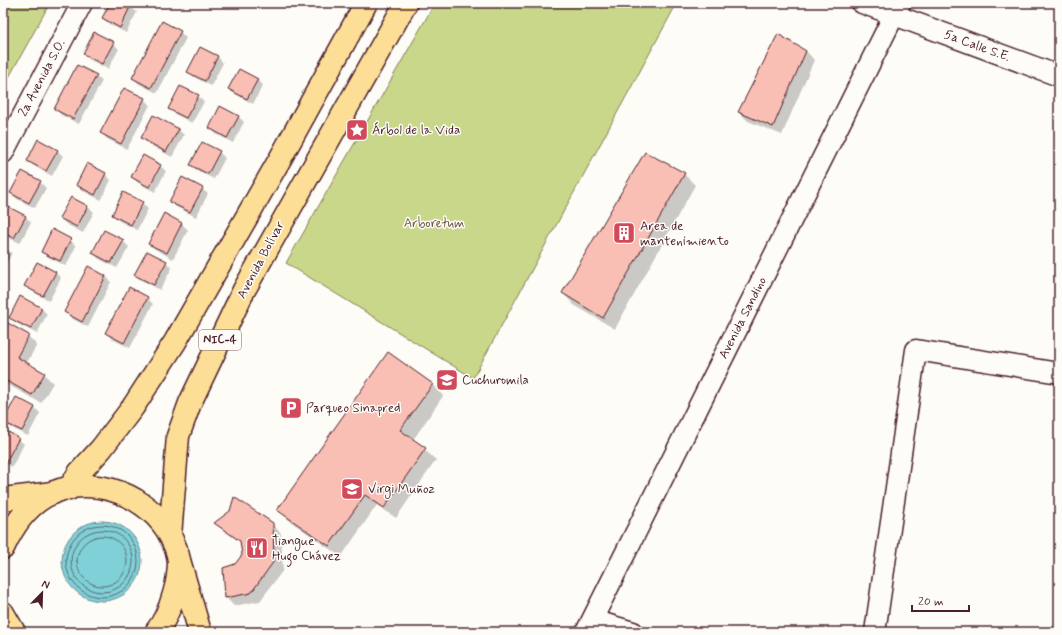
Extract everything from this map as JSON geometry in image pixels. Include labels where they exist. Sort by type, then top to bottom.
[{"type":"main road","name":"NIC-4","points":[[61,491],[101,449],[133,407],[175,342],[280,159],[366,3]]},
{"type":"main road","name":"Avenida Bolívar","points":[[170,536],[178,436],[190,403],[244,290],[406,3]]},
{"type":"main road","name":"NIC-4","points":[[3,548],[10,533],[22,517],[36,503],[61,491],[85,486],[102,487],[123,493],[146,507],[161,522],[170,536],[179,560],[172,601],[156,632]]},
{"type":"main road","points":[[3,499],[61,491]]},
{"type":"main road","points":[[179,560],[200,632]]},
{"type":"street","name":"2a Avenida S.O.","points":[[3,153],[82,3]]},
{"type":"street","name":"5a Calle S.E.","points":[[862,3],[897,9],[1059,76]]},
{"type":"street","name":"Avenida Sandino","points":[[590,626],[897,9]]},
{"type":"street","points":[[875,632],[916,350],[1059,374]]},
{"type":"street","points":[[590,626],[633,632]]},
{"type":"green space","points":[[3,3],[50,3],[3,88]]},
{"type":"green space","name":"Arboretum","points":[[435,3],[677,3],[473,378],[286,263]]},
{"type":"water","points":[[102,521],[117,524],[130,533],[139,546],[142,561],[139,576],[130,589],[117,598],[102,601],[87,598],[74,589],[65,576],[62,561],[65,546],[74,533],[87,524]]},
{"type":"building","points":[[110,3],[127,3],[131,5],[120,28],[102,18]]},
{"type":"building","points":[[162,21],[181,31],[151,88],[132,78]]},
{"type":"building","points":[[94,32],[114,42],[102,64],[83,54]]},
{"type":"building","points":[[778,34],[806,51],[773,127],[738,112]]},
{"type":"building","points":[[200,47],[218,56],[205,81],[187,72]]},
{"type":"building","points":[[77,65],[97,75],[73,119],[54,109]]},
{"type":"building","points":[[239,69],[258,79],[247,99],[228,89]]},
{"type":"building","points":[[180,86],[199,95],[186,118],[168,109]]},
{"type":"building","points":[[124,88],[145,98],[121,144],[100,133]]},
{"type":"building","points":[[220,106],[239,116],[227,138],[209,128]]},
{"type":"building","points":[[153,115],[179,129],[166,152],[141,138]]},
{"type":"building","points":[[38,139],[58,150],[46,171],[27,161]]},
{"type":"building","points":[[202,142],[220,151],[208,174],[190,165]]},
{"type":"building","name":"Area de mantenimiento","points":[[645,152],[685,173],[603,318],[562,293]]},
{"type":"building","points":[[143,155],[161,165],[149,187],[131,177]]},
{"type":"building","points":[[87,163],[106,173],[95,195],[76,185]]},
{"type":"building","points":[[22,171],[41,181],[29,203],[10,193]]},
{"type":"building","points":[[182,177],[203,188],[190,212],[169,202]]},
{"type":"building","points":[[123,192],[143,202],[131,225],[112,215]]},
{"type":"building","points":[[71,197],[88,206],[77,227],[59,218]]},
{"type":"building","points":[[5,205],[26,216],[14,238],[3,233],[3,210]]},
{"type":"building","points":[[164,213],[182,223],[167,253],[148,244]]},
{"type":"building","points":[[52,229],[71,239],[60,261],[41,252]]},
{"type":"building","points":[[104,230],[124,240],[111,263],[92,253]]},
{"type":"building","points":[[147,251],[167,261],[154,285],[134,275]]},
{"type":"building","points":[[37,262],[56,272],[43,296],[24,286]]},
{"type":"building","points":[[88,266],[106,276],[82,322],[64,312]]},
{"type":"building","points":[[129,287],[148,297],[124,343],[105,333]]},
{"type":"building","points":[[20,296],[42,308],[31,329],[9,318]]},
{"type":"building","points":[[6,322],[29,335],[17,357],[45,373],[32,395],[3,379],[3,327]]},
{"type":"building","points":[[388,352],[433,384],[400,430],[426,448],[384,508],[365,495],[329,546],[277,510]]},
{"type":"building","points":[[16,397],[35,407],[22,431],[3,422]]},
{"type":"building","points":[[3,429],[19,438],[6,462],[3,460]]},
{"type":"building","name":"Tiangue Hugo Chávez","points":[[234,497],[273,523],[274,561],[251,593],[225,598],[223,568],[235,564],[242,555],[240,541],[214,523],[230,511]]},
{"type":"place","name":"Árbol de la Vida","points":[[357,130]]},
{"type":"place","name":"Area de mantenimiento","points":[[624,233]]},
{"type":"place","name":"Cuchuromila","points":[[447,380]]},
{"type":"place","name":"Parqueo Sinapred","points":[[291,408]]},
{"type":"place","name":"Virgi Muñoz","points":[[352,489]]},
{"type":"place","name":"Tiangue Hugo Chávez","points":[[257,548]]}]
